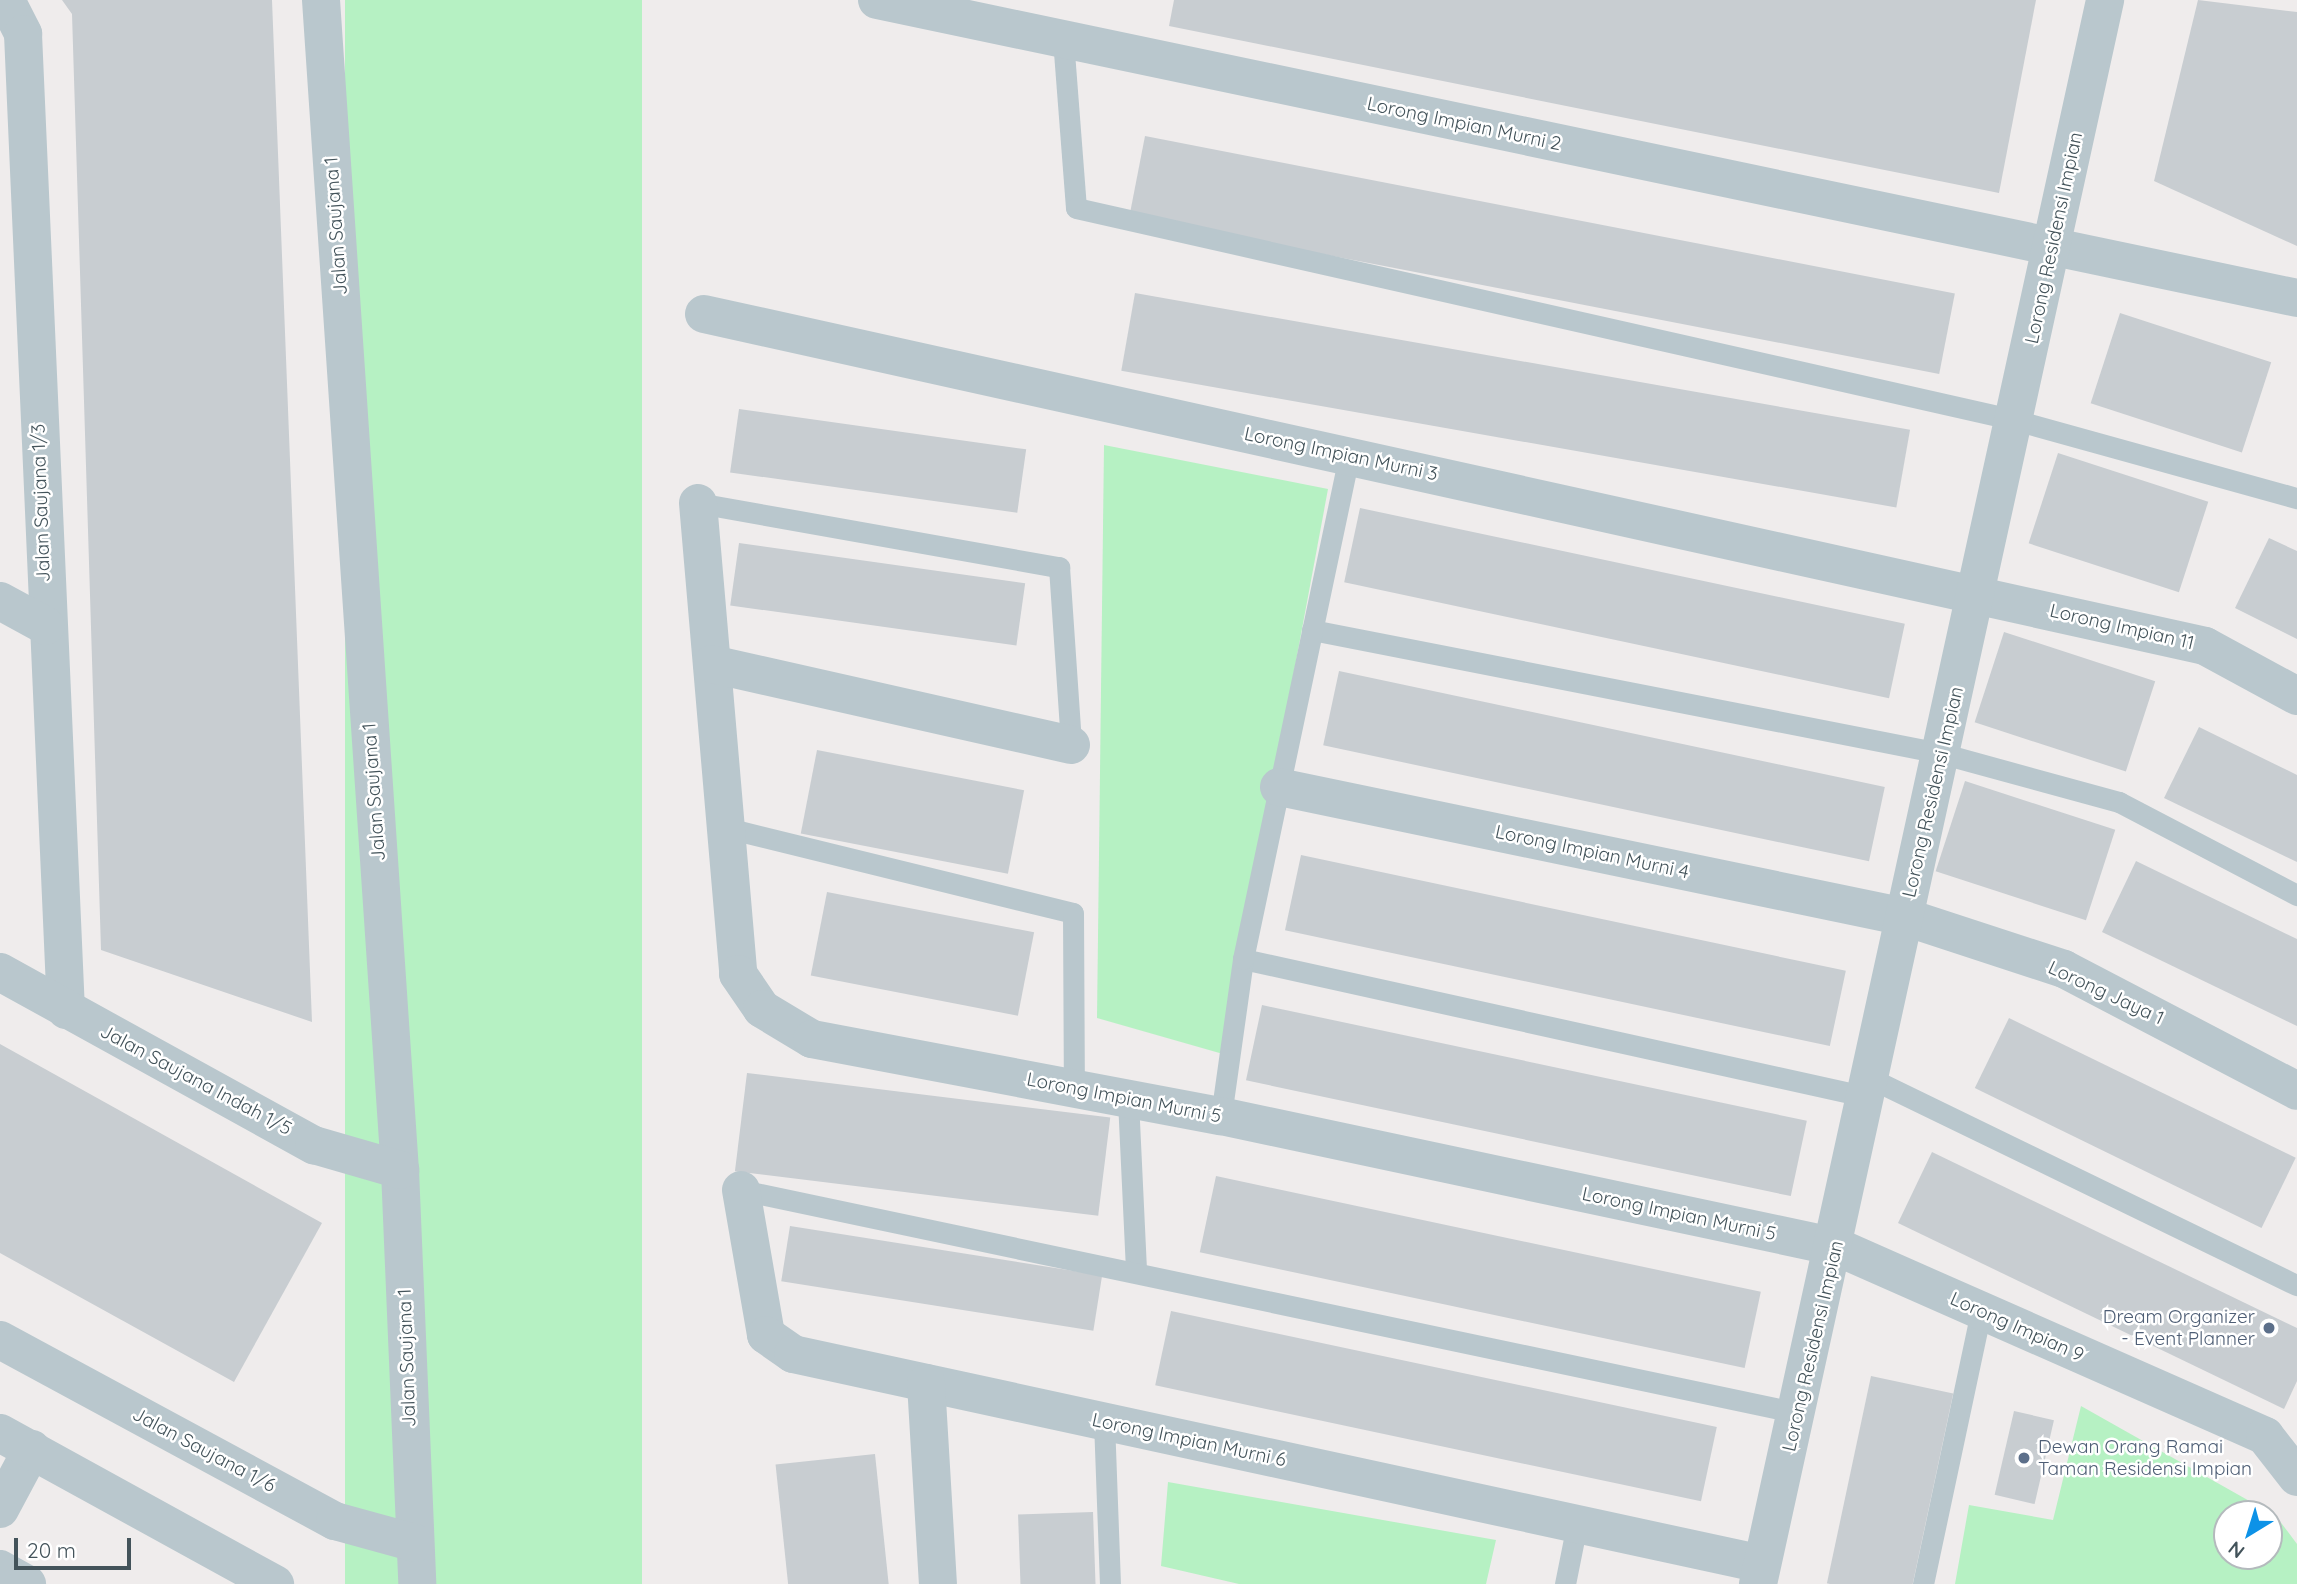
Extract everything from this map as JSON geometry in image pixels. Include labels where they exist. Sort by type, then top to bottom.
[{"type":"street","name":"Jalan Saujana 1/3","points":[[6,0],[23,34],[46,626],[66,1010]]},
{"type":"street","name":"Jalan Saujana 1","points":[[321,0],[400,1170],[417,1584]]},
{"type":"street","name":"Lorong Impian Murni 2","points":[[877,0],[2052,249],[2297,298]]},
{"type":"street","name":"Lorong Residensi Impian","points":[[1760,1574],[1836,1248],[1940,753],[1979,594],[2105,0]]},
{"type":"street","name":"Lorong Impian Murni 3","points":[[704,314],[1979,594]]},
{"type":"street","name":"Lorong Impian Murni 5","points":[[698,503],[738,974],[762,1009],[812,1039],[1221,1116],[1836,1248]]},
{"type":"street","name":"Lorong Impian 11","points":[[1979,594],[2205,646],[2297,696]]},
{"type":"street","points":[[0,601],[46,626]]},
{"type":"street","points":[[712,664],[1071,745]]},
{"type":"street","name":"Lorong Impian Murni 4","points":[[1279,787],[1905,917]]},
{"type":"street","name":"Lorong Jaya 1","points":[[1905,917],[2064,969],[2297,1091]]},
{"type":"street","name":"Jalan Saujana Indah 1/5","points":[[0,972],[314,1145],[400,1170]]},
{"type":"street","name":"Lorong Impian Murni 6","points":[[740,1190],[766,1335],[793,1354],[1577,1524],[1760,1574]]},
{"type":"street","name":"Lorong Impian 9","points":[[1836,1248],[2265,1436],[2297,1477]]},
{"type":"street","name":"Jalan Saujana 1/6","points":[[0,1340],[335,1521],[415,1543]]},
{"type":"street","points":[[926,1383],[938,1584]]},
{"type":"street","points":[[0,1510],[16,1441],[275,1584]]},
{"type":"street","points":[[0,1569],[27,1584]]},
{"type":"lane","points":[[1063,39],[1076,208],[2015,420],[2297,498]]},
{"type":"lane","points":[[1221,1116],[1243,958],[1349,456]]},
{"type":"lane","points":[[698,503],[1059,567],[1071,745]]},
{"type":"lane","points":[[1312,630],[1940,753],[2119,802],[2297,895]]},
{"type":"lane","points":[[727,828],[1073,913],[1074,1089]]},
{"type":"lane","points":[[1243,958],[1870,1088],[2297,1285]]},
{"type":"lane","points":[[1128,1100],[1136,1272]]},
{"type":"lane","points":[[740,1190],[1798,1413]]},
{"type":"lane","points":[[1923,1584],[1981,1311]]},
{"type":"lane","points":[[1104,1421],[1110,1584]]},
{"type":"lane","points":[[1565,1584],[1577,1524]]},
{"type":"green space","points":[[345,0],[642,0],[642,1584],[345,1584]]},
{"type":"green space","points":[[1104,445],[1328,489],[1223,1054],[1097,1018]]},
{"type":"green space","points":[[2081,1406],[2248,1500],[2213,1500],[2213,1570],[2283,1570],[2283,1525],[2297,1544],[2297,1584],[1955,1584],[1969,1505],[2053,1520]]},
{"type":"green space","points":[[1168,1482],[1496,1540],[1486,1584],[1239,1584],[1161,1566]]},
{"type":"building","points":[[62,0],[272,0],[312,1022],[101,950],[72,14]]},
{"type":"building","points":[[1174,0],[2036,0],[1999,193],[1169,26]]},
{"type":"building","points":[[2198,0],[2297,12],[2297,246],[2154,181]]},
{"type":"building","points":[[1145,136],[1955,293],[1939,374],[1129,216]]},
{"type":"building","points":[[1135,293],[1910,430],[1896,507],[1121,371]]},
{"type":"building","points":[[2120,313],[2271,362],[2242,452],[2091,403]]},
{"type":"building","points":[[739,409],[1026,449],[1017,513],[730,472]]},
{"type":"building","points":[[2058,453],[2208,502],[2179,592],[2029,543]]},
{"type":"building","points":[[1360,508],[1905,624],[1889,698],[1344,582]]},
{"type":"building","points":[[2269,538],[2297,551],[2297,639],[2235,608]]},
{"type":"building","points":[[739,543],[1025,583],[1016,646],[730,605]]},
{"type":"building","points":[[2004,632],[2155,681],[2126,771],[1975,722]]},
{"type":"building","points":[[1339,671],[1885,787],[1869,861],[1323,745]]},
{"type":"building","points":[[2199,727],[2297,775],[2297,862],[2164,798]]},
{"type":"building","points":[[817,750],[1024,790],[1008,874],[801,833]]},
{"type":"building","points":[[1965,781],[2115,830],[2086,920],[1936,871]]},
{"type":"building","points":[[1301,855],[1846,971],[1830,1046],[1285,930]]},
{"type":"building","points":[[2136,861],[2297,939],[2297,1026],[2102,932]]},
{"type":"building","points":[[827,892],[1034,932],[1018,1016],[811,975]]},
{"type":"building","points":[[1262,1005],[1807,1121],[1791,1196],[1246,1080]]},
{"type":"building","points":[[2009,1018],[2296,1158],[2262,1228],[1975,1088]]},
{"type":"building","points":[[0,1044],[322,1223],[234,1382],[0,1253]]},
{"type":"building","points":[[747,1073],[1110,1118],[1098,1216],[735,1171]]},
{"type":"building","points":[[1932,1152],[2297,1328],[2297,1381],[2284,1409],[1898,1223]]},
{"type":"building","points":[[1216,1176],[1761,1292],[1745,1368],[1200,1252]]},
{"type":"building","points":[[790,1226],[1102,1275],[1093,1331],[781,1281]]},
{"type":"building","points":[[1171,1311],[1717,1427],[1701,1501],[1155,1385]]},
{"type":"building","points":[[1871,1376],[1953,1393],[1913,1584],[1827,1583]]},
{"type":"building","name":"Dewan Orang Ramai Taman Residensi Impian","points":[[2014,1411],[2054,1420],[2035,1504],[1995,1495]]},
{"type":"building","points":[[875,1454],[889,1584],[788,1584],[776,1464]]},
{"type":"building","points":[[1093,1512],[1096,1584],[1020,1584],[1018,1515]]},
{"type":"place","name":"Dream Organizer - Event Planner","points":[[2269,1328]]},
{"type":"place","name":"Dewan Orang Ramai Taman Residensi Impian","points":[[2024,1458]]}]
